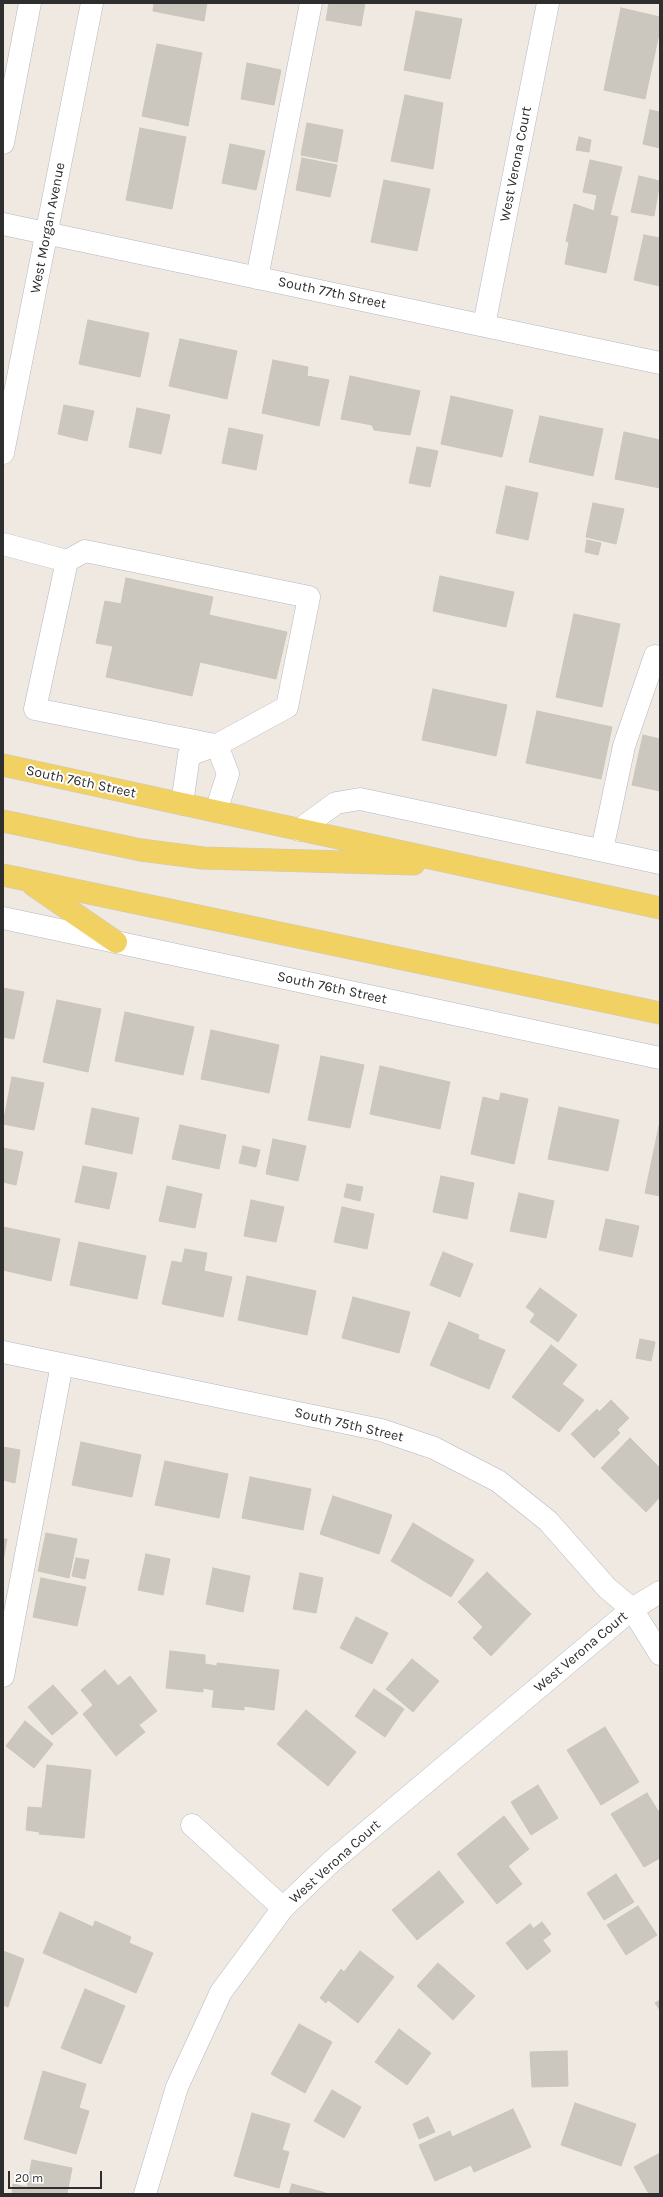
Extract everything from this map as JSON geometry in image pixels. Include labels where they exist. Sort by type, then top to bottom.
[{"type":"main road","name":"South 76th Street","points":[[3,765],[660,908]]},
{"type":"main road","points":[[3,821],[141,850],[203,858],[229,860],[463,865]]},
{"type":"main road","points":[[3,876],[660,1013]]},
{"type":"main road","points":[[27,881],[116,942]]},
{"type":"street","points":[[3,143],[30,3]]},
{"type":"street","name":"West Morgan Avenue","points":[[3,453],[92,3]]},
{"type":"street","points":[[257,278],[311,3]]},
{"type":"street","name":"West Verona Court","points":[[484,325],[548,3]]},
{"type":"street","name":"South 77th Street","points":[[3,224],[660,363]]},
{"type":"street","points":[[3,544],[67,561],[85,550],[309,597],[287,707],[217,745],[190,755],[182,804]]},
{"type":"street","points":[[67,561],[35,709],[217,745]]},
{"type":"street","points":[[602,850],[624,746],[655,656]]},
{"type":"street","points":[[216,811],[228,774],[217,745]]},
{"type":"street","points":[[299,830],[336,803],[360,799],[660,863]]},
{"type":"street","name":"South 76th Street","points":[[3,918],[660,1058]]},
{"type":"street","name":"South 75th Street","points":[[3,1352],[380,1430],[434,1448],[498,1481],[548,1521],[608,1588],[632,1609],[660,1654]]},
{"type":"street","points":[[3,1676],[62,1364]]},
{"type":"street","points":[[632,1609],[660,1592]]},
{"type":"street","name":"West Verona Court","points":[[145,2194],[176,2087],[221,1992],[283,1908],[330,1862],[632,1609]]},
{"type":"street","points":[[192,1825],[283,1908]]},
{"type":"building","points":[[154,3],[207,3],[204,21],[153,11]]},
{"type":"building","points":[[329,3],[365,3],[361,26],[326,20]]},
{"type":"building","points":[[621,8],[660,17],[660,29],[645,99],[604,90]]},
{"type":"building","points":[[416,11],[462,19],[450,79],[404,70]]},
{"type":"building","points":[[157,44],[202,53],[188,126],[142,116]]},
{"type":"building","points":[[247,63],[281,70],[274,105],[241,99]]},
{"type":"building","points":[[405,95],[443,103],[433,169],[391,161]]},
{"type":"building","points":[[650,110],[660,112],[660,148],[643,144]]},
{"type":"building","points":[[307,123],[343,130],[337,162],[301,155]]},
{"type":"building","points":[[140,128],[186,137],[172,209],[126,200]]},
{"type":"building","points":[[579,137],[591,140],[589,152],[576,150]]},
{"type":"building","points":[[230,144],[265,151],[256,190],[222,183]]},
{"type":"building","points":[[302,158],[337,165],[330,197],[296,190]]},
{"type":"building","points":[[590,160],[622,167],[610,215],[618,217],[606,273],[565,264],[569,242],[566,241],[574,204],[594,211],[597,195],[583,192]]},
{"type":"building","points":[[639,176],[660,181],[654,216],[631,212]]},
{"type":"building","points":[[384,180],[430,189],[417,251],[371,242]]},
{"type":"building","points":[[644,235],[660,238],[660,286],[634,280]]},
{"type":"building","points":[[88,320],[149,333],[140,377],[79,364]]},
{"type":"building","points":[[180,339],[237,351],[227,399],[169,386]]},
{"type":"building","points":[[273,360],[308,367],[307,376],[329,380],[319,426],[262,413]]},
{"type":"building","points":[[350,376],[420,391],[410,435],[374,430],[372,425],[341,419]]},
{"type":"building","points":[[451,396],[513,410],[502,457],[441,444]]},
{"type":"building","points":[[64,405],[94,411],[87,441],[58,434]]},
{"type":"building","points":[[137,408],[170,415],[161,454],[129,447]]},
{"type":"building","points":[[540,416],[603,429],[593,476],[529,462]]},
{"type":"building","points":[[229,428],[263,435],[256,470],[222,463]]},
{"type":"building","points":[[624,432],[660,440],[660,488],[615,479]]},
{"type":"building","points":[[417,447],[438,451],[430,487],[409,483]]},
{"type":"building","points":[[506,486],[538,493],[528,540],[496,533]]},
{"type":"building","points":[[593,503],[624,509],[616,544],[586,537]]},
{"type":"building","points":[[587,540],[601,543],[598,555],[585,552]]},
{"type":"building","points":[[440,576],[514,592],[506,627],[433,611]]},
{"type":"building","points":[[126,578],[213,597],[209,615],[287,632],[276,679],[200,662],[192,696],[106,677],[113,646],[96,643],[105,601],[121,604]]},
{"type":"building","points":[[574,614],[620,624],[602,707],[556,697]]},
{"type":"building","points":[[433,689],[507,705],[496,756],[422,740]]},
{"type":"building","points":[[537,711],[612,727],[601,779],[526,763]]},
{"type":"building","points":[[643,735],[660,739],[660,791],[632,785]]},
{"type":"building","points":[[3,988],[24,992],[14,1039],[3,1037]]},
{"type":"building","points":[[57,1000],[101,1009],[88,1072],[43,1062]]},
{"type":"building","points":[[125,1012],[194,1027],[183,1075],[115,1061]]},
{"type":"building","points":[[211,1030],[279,1045],[269,1093],[201,1079]]},
{"type":"building","points":[[321,1056],[364,1065],[350,1128],[308,1120]]},
{"type":"building","points":[[380,1066],[450,1082],[440,1129],[370,1114]]},
{"type":"building","points":[[12,1077],[44,1083],[34,1130],[3,1124]]},
{"type":"building","points":[[501,1093],[528,1099],[514,1164],[471,1154],[483,1097],[499,1101]]},
{"type":"building","points":[[559,1107],[619,1120],[608,1171],[548,1159]]},
{"type":"building","points":[[92,1108],[139,1118],[132,1154],[85,1144]]},
{"type":"building","points":[[180,1125],[226,1135],[219,1169],[172,1159]]},
{"type":"building","points":[[659,1126],[660,1127],[660,1196],[645,1193]]},
{"type":"building","points":[[273,1139],[306,1146],[298,1181],[266,1174]]},
{"type":"building","points":[[243,1146],[260,1150],[256,1167],[239,1163]]},
{"type":"building","points":[[3,1148],[23,1152],[16,1185],[3,1182]]},
{"type":"building","points":[[83,1166],[117,1173],[109,1209],[75,1202]]},
{"type":"building","points":[[441,1176],[474,1183],[467,1219],[433,1212]]},
{"type":"building","points":[[347,1184],[363,1187],[360,1201],[344,1197]]},
{"type":"building","points":[[167,1186],[202,1194],[195,1228],[159,1221]]},
{"type":"building","points":[[519,1193],[554,1201],[546,1238],[510,1231]]},
{"type":"building","points":[[251,1200],[284,1207],[276,1242],[244,1236]]},
{"type":"building","points":[[342,1207],[374,1214],[367,1249],[334,1242]]},
{"type":"building","points":[[606,1219],[639,1226],[632,1257],[599,1250]]},
{"type":"building","points":[[3,1227],[60,1239],[51,1281],[3,1270]]},
{"type":"building","points":[[79,1242],[146,1256],[137,1299],[70,1285]]},
{"type":"building","points":[[185,1249],[207,1253],[204,1271],[232,1277],[223,1317],[162,1304],[172,1261],[182,1263]]},
{"type":"building","points":[[443,1252],[473,1264],[460,1297],[430,1285]]},
{"type":"building","points":[[247,1276],[316,1291],[307,1335],[238,1320]]},
{"type":"building","points":[[540,1288],[577,1315],[558,1342],[530,1322],[535,1314],[526,1307]]},
{"type":"building","points":[[353,1297],[410,1312],[399,1353],[342,1338]]},
{"type":"building","points":[[449,1322],[479,1335],[478,1339],[505,1350],[489,1389],[430,1365]]},
{"type":"building","points":[[640,1339],[655,1342],[651,1361],[636,1358]]},
{"type":"building","points":[[551,1345],[577,1365],[562,1384],[584,1400],[559,1432],[512,1397]]},
{"type":"building","points":[[611,1400],[629,1418],[617,1430],[620,1433],[594,1458],[571,1434],[597,1409],[599,1412]]},
{"type":"building","points":[[630,1438],[660,1468],[660,1497],[646,1512],[601,1468]]},
{"type":"building","points":[[81,1442],[141,1455],[132,1497],[72,1485]]},
{"type":"building","points":[[3,1447],[20,1450],[15,1483],[3,1480]]},
{"type":"building","points":[[165,1461],[228,1474],[219,1518],[155,1505]]},
{"type":"building","points":[[250,1477],[311,1489],[303,1530],[242,1518]]},
{"type":"building","points":[[333,1496],[392,1515],[379,1554],[320,1534]]},
{"type":"building","points":[[413,1523],[474,1560],[451,1597],[391,1561]]},
{"type":"building","points":[[46,1533],[77,1539],[69,1578],[38,1571]]},
{"type":"building","points":[[3,1539],[7,1539],[3,1561]]},
{"type":"building","points":[[146,1554],[170,1559],[163,1595],[138,1590]]},
{"type":"building","points":[[76,1558],[89,1560],[85,1579],[72,1576]]},
{"type":"building","points":[[213,1568],[250,1576],[243,1612],[206,1604]]},
{"type":"building","points":[[487,1572],[531,1614],[491,1656],[473,1638],[483,1627],[458,1602]]},
{"type":"building","points":[[300,1573],[323,1578],[316,1613],[293,1609]]},
{"type":"building","points":[[41,1578],[86,1587],[77,1626],[33,1617]]},
{"type":"building","points":[[356,1617],[388,1633],[372,1664],[340,1648]]},
{"type":"building","points":[[170,1651],[205,1655],[205,1664],[217,1666],[217,1663],[279,1670],[274,1710],[244,1706],[244,1710],[212,1707],[214,1690],[203,1688],[203,1692],[166,1688]]},
{"type":"building","points":[[412,1659],[439,1681],[413,1712],[386,1689]]},
{"type":"building","points":[[105,1670],[118,1686],[130,1676],[157,1711],[139,1725],[145,1732],[116,1756],[83,1714],[93,1705],[81,1690]]},
{"type":"building","points":[[53,1685],[78,1713],[52,1735],[28,1707]]},
{"type":"building","points":[[374,1689],[404,1709],[385,1737],[355,1716]]},
{"type":"building","points":[[306,1710],[356,1752],[328,1786],[277,1744]]},
{"type":"building","points":[[25,1721],[53,1744],[34,1768],[6,1746]]},
{"type":"building","points":[[605,1727],[639,1782],[601,1805],[567,1750]]},
{"type":"building","points":[[47,1765],[91,1770],[84,1838],[39,1834],[40,1832],[26,1830],[28,1807],[42,1808]]},
{"type":"building","points":[[538,1785],[558,1818],[531,1835],[511,1802]]},
{"type":"building","points":[[647,1793],[660,1814],[660,1858],[644,1867],[611,1814]]},
{"type":"building","points":[[504,1816],[529,1849],[508,1866],[522,1884],[497,1904],[457,1854]]},
{"type":"building","points":[[439,1871],[464,1902],[417,1940],[392,1910]]},
{"type":"building","points":[[616,1874],[634,1902],[604,1920],[587,1893]]},
{"type":"building","points":[[638,1906],[657,1935],[626,1955],[607,1925]]},
{"type":"building","points":[[60,1912],[93,1927],[95,1921],[131,1937],[129,1943],[153,1953],[136,1993],[43,1953]]},
{"type":"building","points":[[542,1922],[551,1934],[543,1940],[534,1928]]},
{"type":"building","points":[[530,1924],[551,1951],[527,1970],[506,1943]]},
{"type":"building","points":[[3,1951],[24,1959],[8,2007],[3,2005]]},
{"type":"building","points":[[360,1951],[394,1977],[358,2023],[328,2000],[326,2003],[320,1998],[341,1969],[344,1972]]},
{"type":"building","points":[[438,1963],[475,1996],[453,2020],[417,1986]]},
{"type":"building","points":[[85,1989],[125,2006],[101,2064],[61,2048]]},
{"type":"building","points":[[660,2000],[660,2010],[655,2003]]},
{"type":"building","points":[[299,2024],[332,2042],[305,2093],[271,2074]]},
{"type":"building","points":[[399,2029],[431,2053],[407,2085],[375,2062]]},
{"type":"building","points":[[567,2051],[568,2086],[532,2087],[530,2052]]},
{"type":"building","points":[[43,2071],[86,2084],[79,2108],[89,2111],[76,2154],[24,2139]]},
{"type":"building","points":[[332,2090],[361,2107],[344,2138],[314,2121]]},
{"type":"building","points":[[575,2103],[636,2124],[621,2166],[561,2145]]},
{"type":"building","points":[[513,2109],[531,2147],[474,2172],[471,2165],[435,2181],[419,2145],[450,2131],[452,2137]]},
{"type":"building","points":[[252,2113],[290,2124],[282,2150],[289,2152],[279,2188],[234,2176]]},
{"type":"building","points":[[428,2117],[435,2132],[419,2139],[413,2124]]},
{"type":"building","points":[[660,2153],[660,2194],[649,2194],[634,2167]]},
{"type":"building","points":[[32,2160],[72,2168],[67,2194],[12,2194],[13,2184],[27,2187]]},
{"type":"building","points":[[292,2184],[326,2193],[289,2194]]}]
